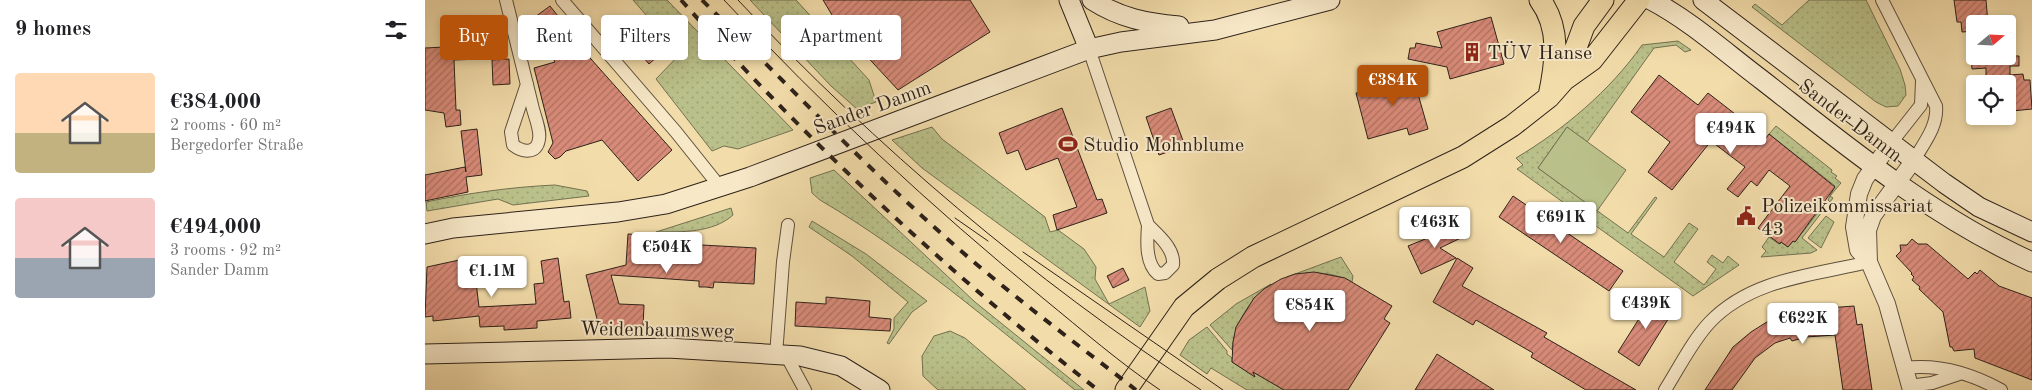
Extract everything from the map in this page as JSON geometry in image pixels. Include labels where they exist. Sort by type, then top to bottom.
[{"type":"main road","points":[[1069,0],[1089,49]]},
{"type":"main road","points":[[1093,0],[1123,17],[1142,22],[1215,30]]},
{"type":"main road","name":"Sander Damm","points":[[425,234],[476,225],[650,207],[720,187],[1089,49],[1121,42],[1215,30],[1330,0]]},
{"type":"main road","points":[[1540,0],[1547,12],[1555,43],[1556,65],[1549,97]]},
{"type":"main road","points":[[1564,80],[1584,26],[1603,0]]},
{"type":"main road","points":[[1126,390],[1184,308],[1217,279],[1253,257],[1463,156],[1512,126],[1549,97],[1564,80],[1592,60],[1639,0]]},
{"type":"main road","name":"Sander Damm","points":[[1651,0],[1695,29],[1896,182],[1964,228],[2032,262]]},
{"type":"main road","name":"Sander Damm","points":[[1703,0],[1913,160],[1979,207],[2032,232]]},
{"type":"main road","name":"Weidenbaumsweg","points":[[425,354],[591,348],[668,348],[781,355],[813,358],[841,366],[859,384],[880,390]]},
{"type":"street","points":[[506,0],[527,84]]},
{"type":"street","points":[[562,0],[676,132],[720,187]]},
{"type":"street","points":[[1882,0],[1922,81],[1933,97],[1937,114],[1932,128],[1913,160],[1896,182],[1870,223],[1867,238],[1869,262],[1893,322],[1909,389],[1959,374]]},
{"type":"street","points":[[1089,49],[1148,224]]},
{"type":"street","points":[[1869,262],[1858,250],[1853,227],[1861,187],[1874,165],[1921,105],[1922,81]]},
{"type":"street","points":[[788,225],[783,262],[781,355],[805,390]]},
{"type":"street","points":[[1665,390],[1704,329],[1725,307],[1762,287],[1788,279],[1869,262]]},
{"type":"street","points":[[1905,368],[1931,366],[1976,378],[2001,390]]},
{"type":"green space","points":[[633,0],[667,0],[682,15],[646,15]]},
{"type":"green space","points":[[750,0],[796,0],[810,15],[781,15],[781,33],[771,22],[771,15],[764,15]]},
{"type":"green space","points":[[1809,0],[1866,0],[1900,69],[1905,85],[1906,95],[1898,106],[1886,107],[1876,102],[1752,7],[1755,4],[1782,25]]},
{"type":"green space","points":[[688,22],[698,32],[698,60],[725,60],[793,130],[738,149],[724,146],[712,151],[656,79],[674,60],[688,60]]},
{"type":"green space","points":[[1678,41],[1691,50],[1685,52],[1676,45],[1654,48],[1587,142],[1567,127],[1538,168],[1628,233],[1655,197],[1657,198],[1631,234],[1664,257],[1689,223],[1698,229],[1674,262],[1704,285],[1716,269],[1707,262],[1712,255],[1723,263],[1728,256],[1739,265],[1693,296],[1517,169],[1523,165],[1516,158],[1551,135],[1585,108],[1615,78],[1642,45]]},
{"type":"green space","points":[[807,60],[851,60],[869,80],[876,102],[857,109],[831,86]]},
{"type":"green space","points":[[1776,126],[1837,176],[1835,178],[1841,183],[1830,196],[1835,186],[1769,134]]},
{"type":"green space","points":[[932,127],[942,139],[1045,217],[1050,232],[1058,230],[1084,249],[1096,267],[1095,279],[1109,304],[1145,287],[1150,311],[1140,327],[922,168],[892,140]]},
{"type":"green space","points":[[1567,127],[1626,170],[1597,211],[1538,168]]},
{"type":"green space","points":[[834,170],[975,302],[1084,390],[1075,390],[919,266],[812,193],[810,178]]},
{"type":"green space","points":[[555,185],[587,191],[589,196],[513,205],[498,199],[427,211],[426,202],[490,191]]},
{"type":"green space","points":[[731,208],[733,215],[725,221],[707,228],[656,232]]},
{"type":"green space","points":[[1819,211],[1822,212],[1802,238],[1817,250],[1811,253],[1761,257],[1766,251],[1762,247],[1769,237],[1779,244],[1781,242],[1788,247],[1793,241],[1795,242]]},
{"type":"green space","points":[[1826,216],[1834,222],[1821,248],[1808,238]]},
{"type":"green space","points":[[812,221],[866,254],[927,301],[912,312],[889,344],[887,343],[894,329],[894,318],[908,302],[852,256],[809,227]]},
{"type":"green space","points":[[1341,257],[1353,276],[1352,282],[1344,278],[1320,273],[1287,277]]},
{"type":"green space","points":[[1271,284],[1256,297],[1244,313],[1236,330],[1232,350],[1210,325],[1236,304]]},
{"type":"green space","points":[[1207,327],[1232,358],[1232,362],[1254,376],[1253,372],[1284,390],[1247,390],[1211,368],[1207,374],[1180,355],[1189,340]]},
{"type":"green space","points":[[950,331],[965,338],[1026,390],[938,390],[923,376],[922,356],[934,336]]},
{"type":"building","points":[[823,0],[970,0],[990,32],[898,90],[870,60],[901,60],[901,15],[832,15]]},
{"type":"building","points":[[1954,0],[1986,0],[1987,15],[1966,15],[1966,32],[1962,32],[1961,22],[1957,22]]},
{"type":"building","points":[[550,6],[557,15],[538,15]]},
{"type":"building","name":"TÜV Hanse","points":[[1491,17],[1504,64],[1450,79],[1447,67],[1408,59],[1410,48],[1415,48],[1416,43],[1442,48],[1437,32]]},
{"type":"building","points":[[440,47],[440,60],[454,60],[456,110],[460,110],[461,125],[446,127],[444,113],[425,110],[425,48]]},
{"type":"building","points":[[2016,56],[2019,56],[2019,66],[2010,66],[2010,75],[1986,75],[1986,68],[1972,69],[1972,65],[2016,65]]},
{"type":"building","points":[[508,59],[510,84],[493,85],[492,60]]},
{"type":"building","points":[[591,59],[672,150],[638,181],[602,140],[566,151],[555,159],[548,152],[553,143],[534,68],[555,62],[554,60]]},
{"type":"building","points":[[646,60],[653,60],[649,64]]},
{"type":"building","points":[[1410,66],[1428,129],[1409,135],[1407,128],[1368,139],[1356,93],[1395,83],[1392,71]]},
{"type":"building","points":[[2023,74],[2024,80],[2030,80],[2032,109],[2016,111],[2016,75],[2010,75]]},
{"type":"building","points":[[1659,75],[1698,105],[1708,93],[1766,138],[1769,134],[1835,187],[1795,242],[1793,241],[1788,247],[1781,242],[1780,244],[1758,228],[1790,186],[1769,170],[1757,186],[1751,181],[1738,197],[1727,189],[1745,167],[1711,141],[1672,190],[1648,172],[1670,142],[1631,112]]},
{"type":"building","points":[[1062,108],[1097,200],[1102,199],[1107,213],[1057,230],[1053,215],[1077,207],[1058,158],[1026,170],[1018,150],[1007,154],[999,133]]},
{"type":"building","points":[[1171,108],[1185,146],[1159,155],[1146,117]]},
{"type":"building","points":[[477,129],[482,175],[466,177],[468,192],[425,201],[425,175],[465,167],[466,172],[461,131]]},
{"type":"building","points":[[1513,196],[1623,271],[1609,291],[1499,217]]},
{"type":"building","points":[[1462,224],[1467,235],[1440,248],[1456,258],[1421,274],[1408,246]]},
{"type":"building","points":[[628,234],[649,235],[648,242],[756,248],[754,284],[714,282],[713,288],[699,287],[699,281],[611,275],[619,304],[644,305],[643,327],[603,327],[598,323],[586,275],[626,265]]},
{"type":"building","points":[[1912,239],[1918,244],[1927,244],[1968,279],[1980,270],[1999,286],[2032,298],[2032,380],[1975,358],[1974,349],[1954,351],[1950,347],[1943,312],[1919,289],[1920,287],[1912,280],[1914,277],[1912,273],[1896,256],[1901,251],[1900,245],[1907,245]]},
{"type":"building","points":[[473,257],[479,307],[536,304],[534,284],[544,283],[541,261],[558,258],[564,302],[569,301],[571,318],[537,321],[537,328],[504,330],[504,326],[480,327],[479,316],[433,321],[433,316],[425,317],[427,267]]},
{"type":"building","points":[[1457,258],[1473,268],[1462,286],[1547,333],[1544,337],[1636,390],[1586,390],[1531,357],[1533,353],[1476,320],[1473,325],[1433,302]]},
{"type":"building","points":[[1123,268],[1129,280],[1113,288],[1107,276]]},
{"type":"building","points":[[1314,272],[1345,278],[1392,306],[1384,319],[1390,323],[1348,390],[1284,390],[1253,372],[1255,377],[1232,362],[1236,327],[1254,298],[1264,289],[1281,279],[1295,274]]},
{"type":"building","points":[[1654,295],[1675,308],[1639,366],[1618,352]]},
{"type":"building","points":[[826,297],[870,301],[869,317],[891,319],[890,331],[795,326],[796,302],[826,304]]},
{"type":"building","points":[[1854,306],[1857,325],[1862,324],[1872,390],[1843,390],[1835,335],[1806,337],[1792,341],[1790,338],[1775,343],[1755,358],[1732,390],[1705,390],[1733,347],[1751,332],[1770,320],[1802,310]]},
{"type":"building","points":[[1437,354],[1494,390],[1415,390]]},
{"type":"tram line","points":[[724,0],[839,117],[960,229],[1130,369],[1160,390]]},
{"type":"tram line","points":[[738,0],[845,107],[958,208],[1077,303],[1201,390]]},
{"type":"tram line","points":[[955,218],[988,241]]},
{"type":"tram line","points":[[1023,252],[1223,390]]},
{"type":"railway","points":[[681,0],[729,53],[829,155],[881,204],[987,300],[1098,390]]},
{"type":"railway","points":[[702,0],[836,134],[939,232],[1015,296],[1136,390]]},
{"type":"place","name":"TÜV Hanse","points":[[1472,52]]},
{"type":"place","name":"Studio Mohnblume","points":[[1068,144]]},
{"type":"place","name":"Polizeikommissariat 43","points":[[1746,216]]}]
